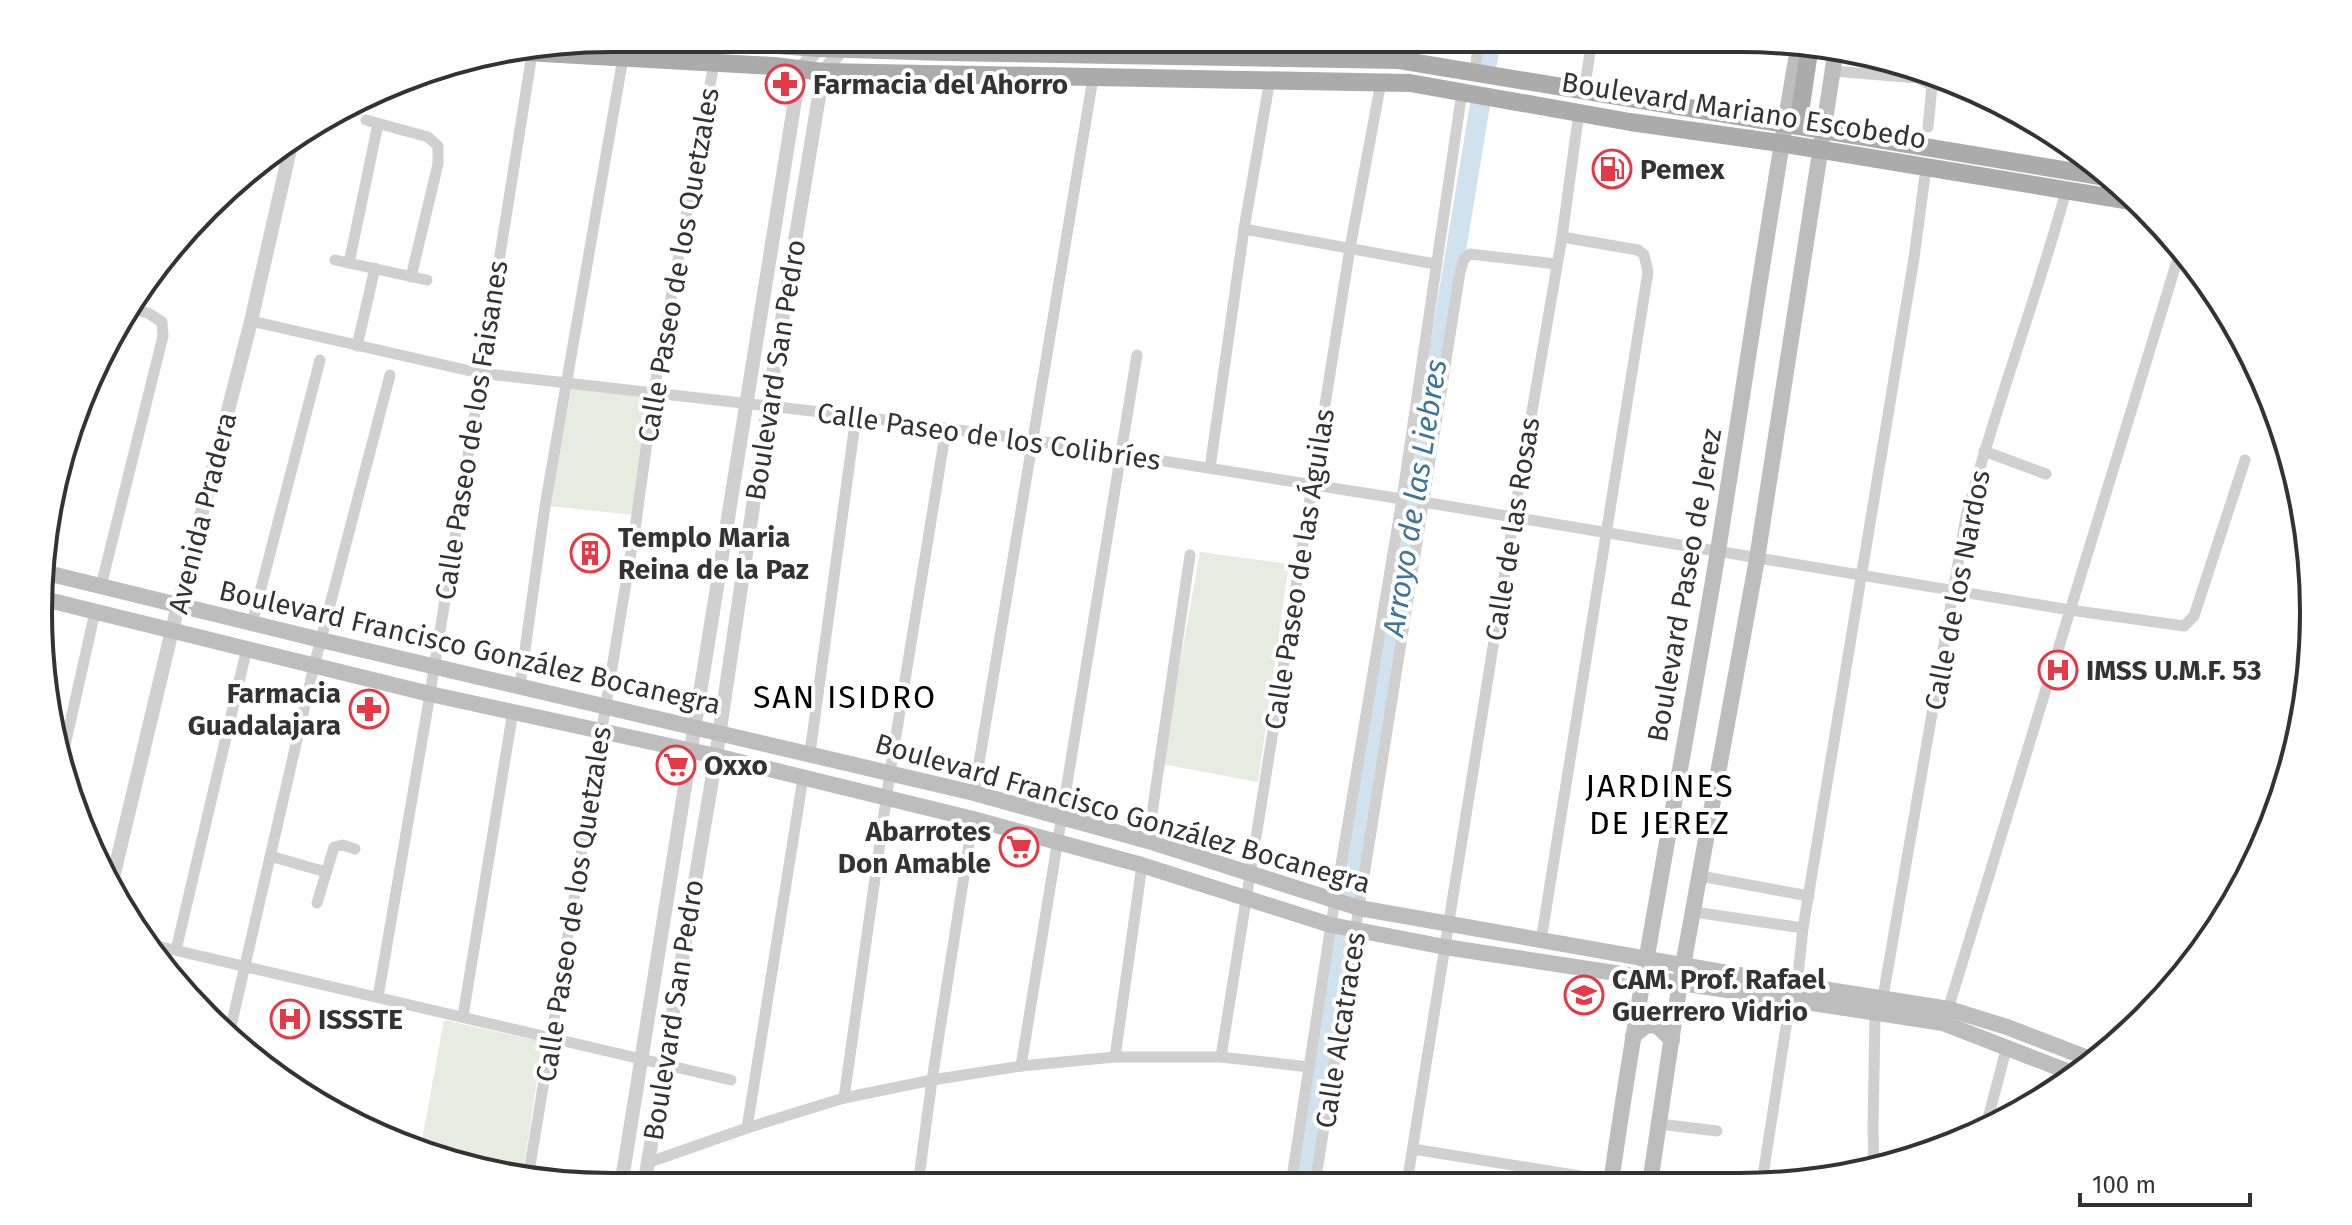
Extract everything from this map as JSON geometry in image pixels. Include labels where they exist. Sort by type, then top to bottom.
[{"type":"main road","name":"Boulevard Mariano Escobedo","points":[[1143,52],[1420,62],[1584,92],[2088,174]]},
{"type":"main road","name":"Boulevard Mariano Escobedo","points":[[560,55],[823,72],[1270,79],[1431,86],[2118,199]]},
{"type":"main road","name":"Boulevard Paseo de Jerez","points":[[1612,1173],[1644,957],[1717,552],[1780,143],[1791,124],[1798,55]]},
{"type":"main road","points":[[1791,124],[1807,56]]},
{"type":"main road","points":[[1652,1173],[1683,964],[1757,559],[1834,61]]},
{"type":"main road","name":"Boulevard Francisco González Bocanegra","points":[[53,574],[974,793],[1148,841],[1359,908],[1797,985],[1883,997],[1946,1016],[2007,1027],[2082,1056]]},
{"type":"main road","name":"Boulevard Francisco González Bocanegra","points":[[52,601],[430,694],[716,756],[973,819],[1142,865],[1331,925],[1445,947],[1875,1014],[1946,1016],[2007,1046],[2065,1068]]},
{"type":"main road","points":[[1633,1036],[1646,1026],[1656,1025],[1672,1040]]},
{"type":"street","points":[[800,69],[823,52]]},
{"type":"street","name":"Boulevard San Pedro","points":[[646,1173],[716,756],[768,405],[823,72],[831,52]]},
{"type":"street","points":[[1475,70],[1477,52]]},
{"type":"street","points":[[1584,92],[1590,52]]},
{"type":"street","points":[[520,686],[545,506],[623,58]]},
{"type":"street","name":"Calle Paseo de los Faisanes","points":[[378,997],[430,694],[527,59]]},
{"type":"street","name":"Calle Paseo de los Quetzales","points":[[530,1166],[654,391],[714,63]]},
{"type":"street","name":"Boulevard San Pedro","points":[[623,1173],[800,69]]},
{"type":"street","points":[[1833,71],[1887,72]]},
{"type":"street","points":[[974,793],[1093,78]]},
{"type":"street","points":[[1210,468],[1244,229],[1270,79]]},
{"type":"street","name":"Calle Paseo de las Águilas","points":[[1221,1057],[1350,248],[1381,82]]},
{"type":"street","points":[[1928,127],[1932,87]]},
{"type":"street","points":[[1293,1173],[1402,499],[1462,92]]},
{"type":"street","name":"Calle de las Rosas","points":[[1409,1173],[1562,237],[1579,112]]},
{"type":"street","points":[[349,263],[372,122],[428,137],[438,146],[438,164],[411,277]]},
{"type":"street","name":"Avenida Pradera","points":[[115,870],[178,605],[251,321],[289,155]]},
{"type":"street","points":[[2077,172],[2078,166]]},
{"type":"street","points":[[1797,985],[1803,928],[1914,258],[1926,168]]},
{"type":"street","name":"Calle de los Nardos","points":[[1883,997],[1966,517],[1984,451],[2044,271],[2066,191]]},
{"type":"street","points":[[1244,229],[1435,264]]},
{"type":"street","points":[[1541,941],[1648,272],[1644,255],[1628,247],[1562,237]]},
{"type":"street","name":"Calle Alcatraces","points":[[1317,1173],[1464,259],[1470,254],[1480,254],[1556,264]]},
{"type":"street","points":[[335,260],[427,280]]},
{"type":"street","points":[[1946,1016],[2177,262]]},
{"type":"street","points":[[357,346],[375,268]]},
{"type":"street","points":[[101,586],[163,336],[162,322],[140,311]]},
{"type":"street","name":"Calle Paseo de los Colibríes","points":[[251,321],[479,373],[746,402],[1032,440],[1402,499]]},
{"type":"street","points":[[1021,1066],[1137,355]]},
{"type":"street","points":[[252,623],[320,360]]},
{"type":"street","points":[[232,1024],[314,666],[390,375]]},
{"type":"street","points":[[810,753],[856,416]]},
{"type":"street","points":[[844,1098],[890,772],[946,429]]},
{"type":"street","points":[[1984,451],[2046,474]]},
{"type":"street","points":[[1423,502],[1757,559],[2184,626],[2194,616],[2245,460]]},
{"type":"street","points":[[1148,841],[1190,555]]},
{"type":"street","points":[[67,738],[95,612]]},
{"type":"street","points":[[176,950],[247,648]]},
{"type":"street","points":[[463,1016],[513,711]]},
{"type":"street","points":[[747,1128],[803,778]]},
{"type":"street","points":[[920,1173],[973,819]]},
{"type":"street","points":[[317,903],[334,847],[343,845],[355,849]]},
{"type":"street","points":[[270,856],[326,872]]},
{"type":"street","points":[[1115,1057],[1142,865]]},
{"type":"street","points":[[1700,876],[1809,896]]},
{"type":"street","points":[[1694,912],[1803,928]]},
{"type":"street","points":[[163,947],[731,1080]]},
{"type":"street","points":[[1763,1172],[1790,1001]]},
{"type":"street","points":[[1874,1156],[1875,1014]]},
{"type":"street","points":[[1989,1114],[2007,1046]]},
{"type":"street","points":[[647,1163],[844,1098],[1021,1066],[1115,1057],[1221,1057],[1309,1067]]},
{"type":"street","points":[[1659,1124],[1717,1131]]},
{"type":"street","points":[[1413,1149],[1557,1173]]},
{"type":"shaded area","points":[[572,387],[648,397],[634,515],[550,506]]},
{"type":"shaded area","points":[[1200,552],[1289,564],[1258,782],[1162,764]]},
{"type":"shaded area","points":[[444,1020],[543,1042],[524,1165],[467,1154],[422,1139]]},
{"type":"waterway","name":"Arroyo de las Liebres","points":[[1487,63],[1489,52]]},
{"type":"waterway","name":"Arroyo de las Liebres","points":[[1350,890],[1480,105]]},
{"type":"waterway","name":"Arroyo de las Liebres","points":[[1304,1173],[1342,941]]},
{"type":"place","name":"Farmacia del Ahorro","points":[[785,84]]},
{"type":"place","name":"Pemex","points":[[1612,169]]},
{"type":"place","name":"Templo Maria Reina de la Paz","points":[[590,553]]},
{"type":"place","name":"IMSS U.M.F. 53","points":[[2058,670]]},
{"type":"place","name":"Farmacia Guadalajara","points":[[369,709]]},
{"type":"place","name":"Oxxo","points":[[676,765]]},
{"type":"place","name":"Abarrotes Don Amable","points":[[1019,847]]},
{"type":"place","name":"CAM. Prof. Rafael Guerrero Vidrio","points":[[1584,995]]},
{"type":"place","name":"ISSSTE","points":[[290,1019]]},
{"type":"district","name":"SAN ISIDRO","points":[[845,697]]},
{"type":"district","name":"JARDINES DE JEREZ","points":[[1660,804]]}]
